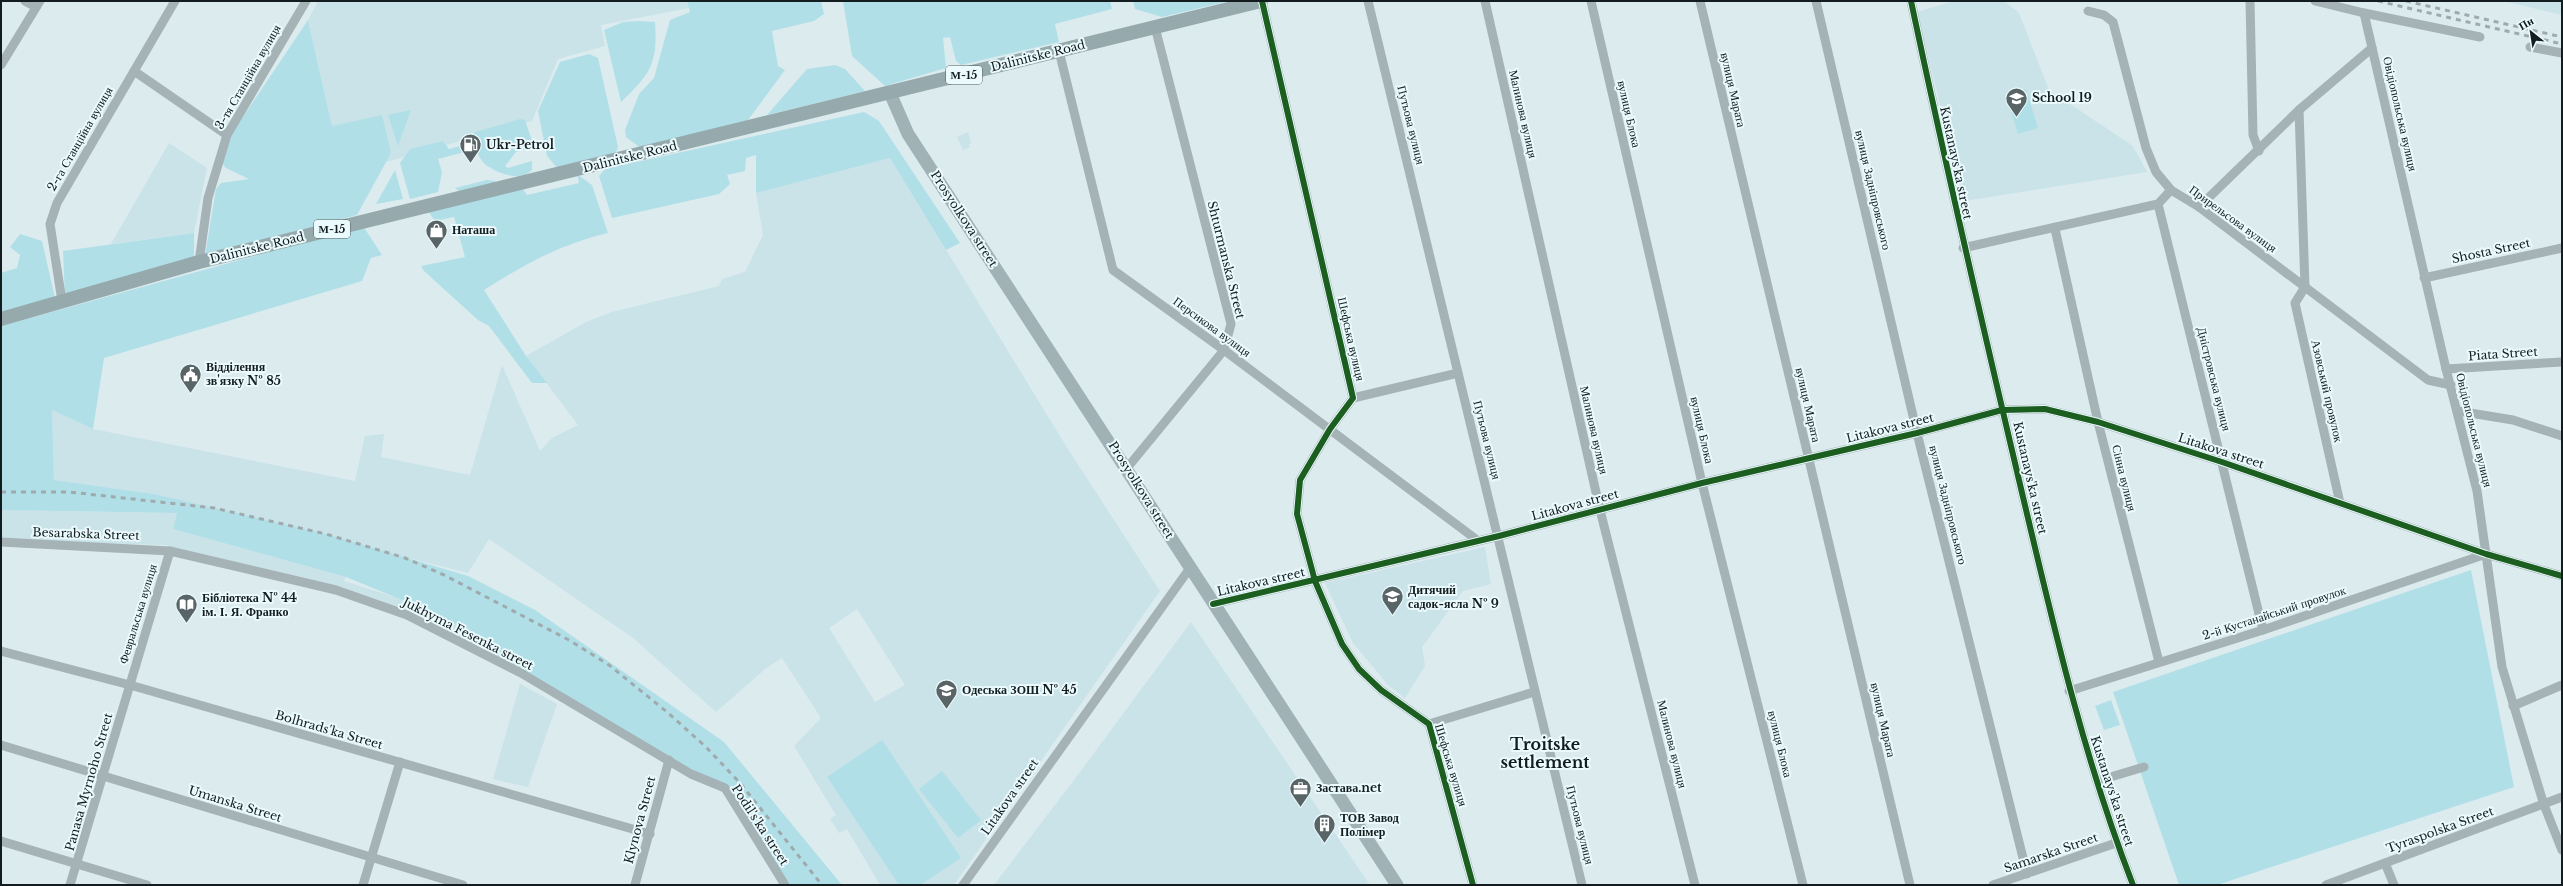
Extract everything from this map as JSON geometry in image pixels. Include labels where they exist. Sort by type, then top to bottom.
[{"type":"main road","name":"Dalinitske Road","points":[[1,319],[199,262],[1262,1]]},
{"type":"street","points":[[1,66],[38,4],[25,1]]},
{"type":"street","name":"2-га Станційна вулиця","points":[[62,301],[50,224],[57,203],[175,1]]},
{"type":"street","name":"3-тя Станційна вулиця","points":[[199,262],[208,198],[227,135],[306,1]]},
{"type":"street","name":"Шефська вулиця","points":[[1262,1],[1353,398],[1330,429],[1300,480],[1297,514],[1315,581],[1342,644],[1359,669],[1381,690],[1429,724],[1473,885]]},
{"type":"street","name":"Путьова вулиця","points":[[1368,1],[1499,536],[1534,692],[1582,885]]},
{"type":"street","name":"Малинова вулиця","points":[[1485,1],[1600,510],[1695,885]]},
{"type":"street","name":"вулиця Блока","points":[[1590,1],[1702,483],[1803,885]]},
{"type":"street","name":"вулиця Марата","points":[[1700,1],[1910,885]]},
{"type":"street","name":"вулиця Задніпровського","points":[[1816,1],[1917,433],[2027,874]]},
{"type":"street","name":"Kustanays'ka street","points":[[1911,1],[1963,248],[2069,691],[2116,843],[2133,885]]},
{"type":"street","points":[[2250,1],[2253,135],[2259,151]]},
{"type":"street","points":[[2315,1],[2364,14],[2480,37]]},
{"type":"street","name":"Прирельсова вулиця","points":[[2088,11],[2104,15],[2113,22],[2146,148],[2156,172],[2171,190],[2199,207],[2428,380],[2450,385]]},
{"type":"street","name":"Овідіопольська вулиця","points":[[2364,14],[2424,278],[2446,370],[2478,491],[2502,667],[2544,804],[2562,850]]},
{"type":"street","name":"Shturmanska Street","points":[[1127,468],[1224,350],[1231,324],[1155,27]]},
{"type":"street","points":[[2530,47],[2562,53]]},
{"type":"street","points":[[2199,207],[2259,151],[2299,110],[2372,48]]},
{"type":"street","name":"Персикова вулиця","points":[[1059,51],[1113,270],[1224,350],[1477,540]]},
{"type":"street","points":[[134,71],[227,135]]},
{"type":"street","name":"Prosyolkova street","points":[[890,93],[908,134],[1127,468],[1213,604],[1398,885]]},
{"type":"street","points":[[2299,110],[2305,287]]},
{"type":"street","points":[[1963,248],[2055,229],[2158,204],[2171,190]]},
{"type":"street","name":"Дністровська вулиця","points":[[2158,204],[2263,630]]},
{"type":"street","name":"Сінна вулиця","points":[[2055,229],[2098,422],[2159,662]]},
{"type":"street","name":"Shosta Street","points":[[2424,278],[2562,248]]},
{"type":"street","name":"Азовський провулок","points":[[2305,287],[2295,303],[2340,503]]},
{"type":"street","name":"Piata Street","points":[[2446,370],[2562,362]]},
{"type":"street","points":[[1353,398],[1458,373]]},
{"type":"street","name":"Litakova street","points":[[1213,604],[1315,581],[1477,540],[1499,536],[1702,483],[1917,433],[2002,410],[2045,409],[2098,422],[2222,462],[2486,554],[2562,576]]},
{"type":"street","points":[[2458,411],[2513,420],[2562,436]]},
{"type":"street","name":"Besarabska Street","points":[[1,542],[170,551]]},
{"type":"street","name":"Февральська вулиця","points":[[130,685],[170,551]]},
{"type":"street","name":"Jukhyma Fesenka street","points":[[170,551],[336,590],[407,615],[520,672],[669,760]]},
{"type":"street","name":"2-й Кустанайський провулок","points":[[2069,691],[2263,630],[2486,554]]},
{"type":"street","name":"Litakova street","points":[[963,885],[1190,568]]},
{"type":"street","name":"Bolhrads'ka Street","points":[[1,652],[130,685],[650,834]]},
{"type":"street","name":"Panasa Myrnoho Street","points":[[70,885],[78,864],[102,776],[130,685]]},
{"type":"street","points":[[2513,706],[2562,685]]},
{"type":"street","points":[[1429,724],[1534,692]]},
{"type":"street","name":"Umanska Street","points":[[1,745],[463,885]]},
{"type":"street","name":"Klynova Street","points":[[635,885],[669,760]]},
{"type":"street","name":"Podil's'ka street","points":[[669,760],[691,774],[725,788],[784,885]]},
{"type":"street","points":[[363,885],[400,762]]},
{"type":"street","points":[[2097,781],[2144,768]]},
{"type":"street","name":"Tyraspolska Street","points":[[2326,885],[2562,797]]},
{"type":"street","points":[[1,841],[147,885]]},
{"type":"street","name":"Samarska Street","points":[[1993,885],[2116,843]]},
{"type":"street","points":[[2385,864],[2394,885]]},
{"type":"shaded area","points":[[318,1],[687,1],[689,8],[601,25],[605,46],[558,59],[532,121],[343,174],[308,20]]},
{"type":"shaded area","points":[[687,1],[821,1],[824,14],[814,21],[772,31],[778,66],[785,70],[748,120],[642,149],[626,137],[625,130],[639,94],[654,78],[670,20],[690,12]]},
{"type":"shaded area","points":[[843,1],[1110,1],[1112,9],[1055,24],[1059,42],[961,65],[956,61],[950,37],[943,38],[946,68],[885,86],[852,56]]},
{"type":"shaded area","points":[[1133,1],[1229,1],[1162,17],[1135,9]]},
{"type":"shaded area","name":"School 19","points":[[1954,1],[2004,1],[2019,13],[2049,90],[2133,146],[2147,172],[1964,201],[1917,12]]},
{"type":"shaded area","points":[[2504,1],[2562,1],[2562,15]]},
{"type":"shaded area","points":[[308,20],[332,126],[382,115],[391,153],[357,215],[205,256],[216,189],[221,183],[249,179],[226,168],[216,157]]},
{"type":"shaded area","points":[[623,22],[655,22],[656,36],[653,58],[650,67],[639,84],[621,102],[604,30]]},
{"type":"shaded area","points":[[589,54],[598,58],[618,147],[615,155],[558,169],[547,156],[538,111],[560,62]]},
{"type":"shaded area","points":[[835,65],[845,69],[865,91],[767,115],[807,69]]},
{"type":"shaded area","points":[[2026,89],[2038,128],[2018,134],[2006,95]]},
{"type":"shaded area","points":[[411,110],[398,146],[388,115]]},
{"type":"shaded area","points":[[864,112],[879,121],[960,243],[946,250],[890,158],[756,193],[756,155],[746,158],[745,171],[727,175],[730,184],[719,194],[612,218],[599,176],[605,169]]},
{"type":"shaded area","points":[[520,119],[525,120],[534,147],[516,152],[505,166],[508,168],[532,161],[532,170],[527,174],[516,176],[503,174],[486,165],[476,149],[438,159],[442,172],[438,192],[410,199],[400,163],[410,149],[443,141],[449,149],[467,144],[475,132]]},
{"type":"shaded area","points":[[968,132],[971,143],[969,144],[970,147],[963,150],[957,137]]},
{"type":"shaded area","points":[[169,143],[207,168],[194,233],[111,244]]},
{"type":"shaded area","points":[[890,158],[1066,446],[1160,591],[954,885],[880,885],[847,829],[839,833],[830,819],[836,815],[794,746],[821,718],[782,658],[765,669],[716,712],[633,638],[489,539],[468,573],[154,494],[54,480],[52,410],[93,429],[355,481],[365,436],[384,434],[381,457],[470,475],[502,365],[540,451],[552,438],[578,425],[526,356],[586,322],[612,312],[719,286],[722,279],[745,272],[763,235],[756,193]],"holes":[[[857,609],[905,685],[875,702],[829,628]]]},
{"type":"shaded area","points":[[395,170],[403,199],[376,204]]},
{"type":"shaded area","points":[[577,174],[592,185],[608,233],[559,249],[529,263],[484,290],[526,356],[547,383],[532,383],[489,326],[478,320],[424,271],[421,266],[465,257],[454,217],[435,221],[426,208],[521,186],[527,195],[579,183]]},
{"type":"shaded area","points":[[487,180],[495,181],[496,185],[462,193],[455,188]]},
{"type":"shaded area","points":[[363,226],[382,255],[371,258],[362,281],[104,358],[93,429],[52,410],[54,480],[154,494],[326,534],[468,576],[535,610],[724,742],[842,885],[788,885],[725,786],[702,778],[494,656],[500,645],[411,604],[412,597],[409,596],[407,602],[346,577],[173,529],[177,513],[1,510],[1,326]]},
{"type":"shaded area","points":[[194,233],[194,258],[65,296],[63,251]]},
{"type":"shaded area","points":[[20,234],[42,241],[55,298],[1,313],[1,273],[17,268],[20,255],[10,247]]},
{"type":"shaded area","points":[[1,510],[177,513],[173,529],[346,577],[344,581],[407,601],[409,596],[412,597],[411,604],[500,645],[494,656],[423,618],[338,586],[165,545],[1,540]]},
{"type":"shaded area","name":"Дитячий садок-ясла № 9","points":[[1485,547],[1491,584],[1463,591],[1422,647],[1425,666],[1405,698],[1389,686],[1353,643],[1325,583]]},
{"type":"shaded area","points":[[2471,570],[2514,787],[2217,885],[2179,885],[2113,692]]},
{"type":"shaded area","points":[[1191,622],[1370,885],[994,885],[1077,776]]},
{"type":"shaded area","points":[[520,684],[557,704],[528,787],[493,779]]},
{"type":"shaded area","points":[[2111,700],[2120,725],[2104,730],[2095,706]]},
{"type":"shaded area","points":[[882,740],[961,858],[920,885],[899,885],[827,777]]},
{"type":"shaded area","points":[[942,771],[981,820],[958,838],[919,789]]},
{"type":"railway","points":[[2378,1],[2562,44]]},
{"type":"railway","points":[[2406,1],[2562,37]]},
{"type":"railway","points":[[1,492],[69,492],[214,508],[326,534],[405,558],[444,575],[569,640],[609,665],[667,712],[706,747],[740,783],[822,885]]},
{"type":"cycle path","points":[[1262,1],[1353,398],[1330,429],[1300,480],[1297,514],[1315,581],[1342,644],[1359,669],[1381,690],[1429,724],[1473,885]]},
{"type":"cycle path","points":[[1911,1],[1980,311],[2071,693],[2115,838],[2133,885]]},
{"type":"cycle path","points":[[1213,604],[1499,536],[1702,483],[1917,433],[2002,410],[2045,409],[2098,422],[2222,462],[2486,554],[2562,576]]},
{"type":"place","name":"School 19","points":[[2017,118]]},
{"type":"place","name":"Ukr-Petrol","points":[[471,164]]},
{"type":"place","name":"Наташа","points":[[436,250]]},
{"type":"place","name":"Відділення зв'язку № 85","points":[[191,394]]},
{"type":"place","name":"Дитячий садок-ясла № 9","points":[[1392,616]]},
{"type":"place","name":"Бібліотека № 44 ім. І. Я. Франко","points":[[186,624]]},
{"type":"place","name":"Одеська ЗОШ № 45","points":[[946,710]]},
{"type":"place","name":"Застава.net","points":[[1300,808]]},
{"type":"place","name":"ТОВ Завод Полімер","points":[[1325,844]]},
{"type":"district","name":"Troitske settlement","points":[[1545,753]]}]
